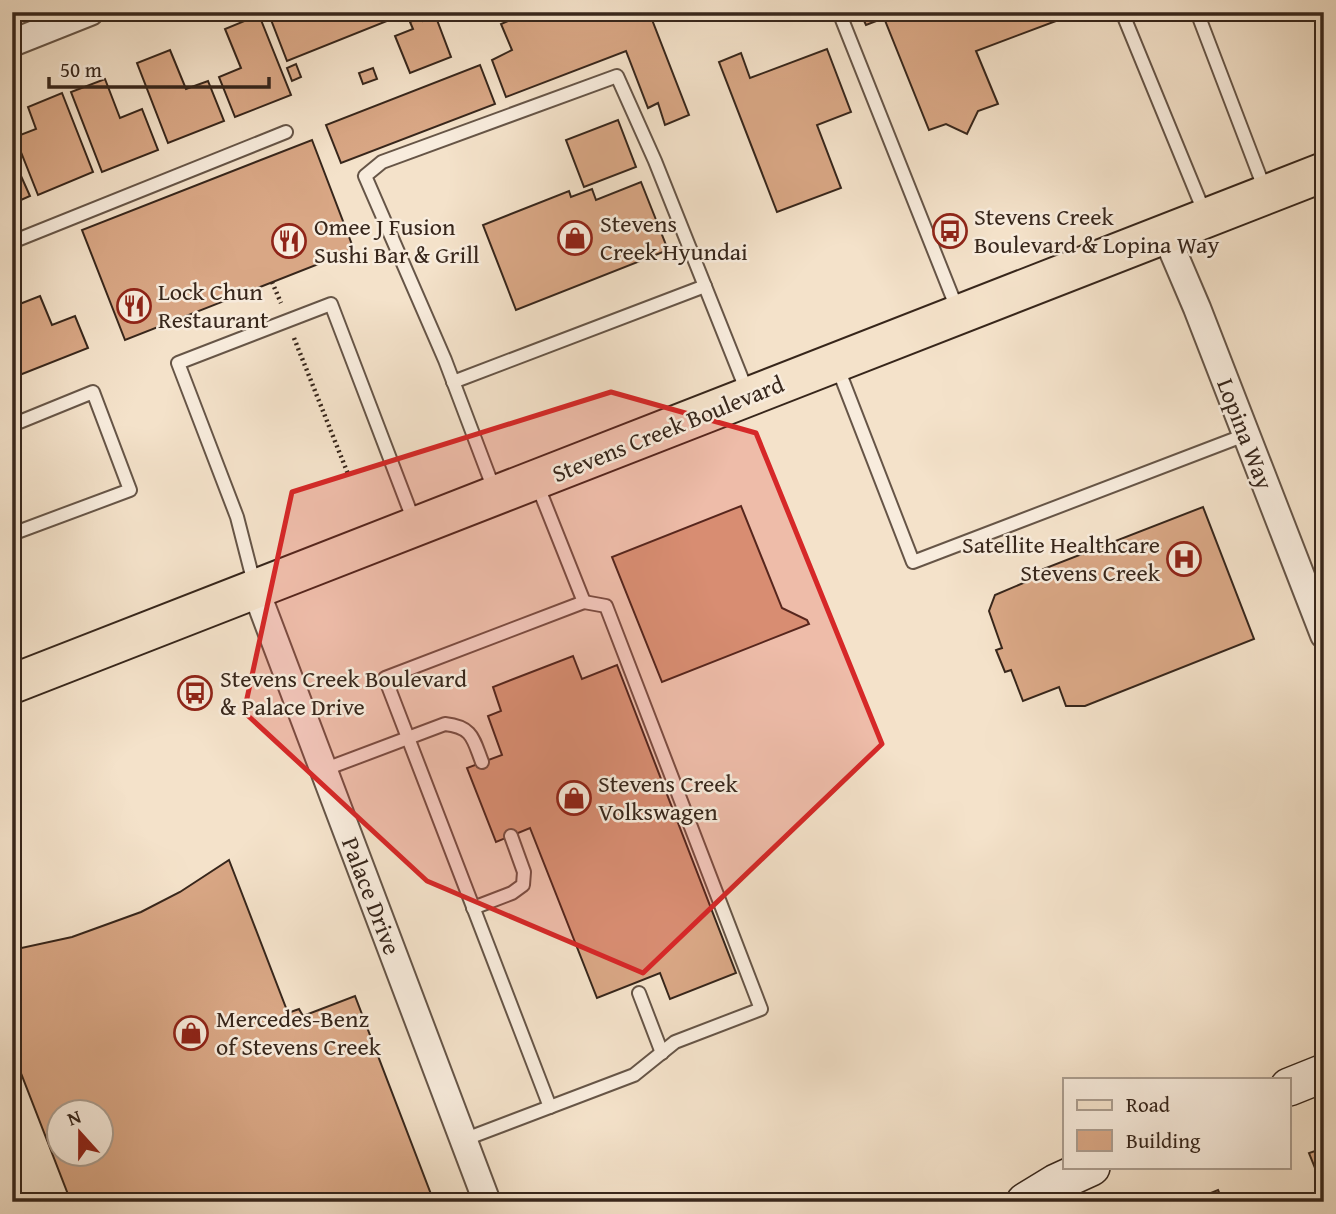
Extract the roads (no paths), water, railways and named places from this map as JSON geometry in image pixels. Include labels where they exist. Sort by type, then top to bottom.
[{"type":"main road","name":"Stevens Creek Boulevard","points":[[12,684],[1324,172]]},
{"type":"street","points":[[12,43],[83,14]]},
{"type":"street","name":"Lopina Way","points":[[1166,233],[1324,635]]},
{"type":"street","name":"Palace Drive","points":[[256,591],[488,1202]]},
{"type":"street","points":[[1290,1087],[1324,1073]]},
{"type":"street","points":[[1026,1202],[1056,1183],[1089,1168]]},
{"type":"lane","points":[[839,12],[959,314]]},
{"type":"lane","points":[[1122,12],[1207,217]]},
{"type":"lane","points":[[1197,12],[1267,194]]},
{"type":"lane","points":[[497,496],[453,382],[365,176],[382,162],[617,76],[655,161],[750,397]]},
{"type":"lane","points":[[12,242],[286,132]]},
{"type":"lane","points":[[453,382],[705,286]]},
{"type":"lane","points":[[256,591],[237,517],[178,363],[331,304],[417,527]]},
{"type":"lane","points":[[835,363],[913,562],[1245,435]]},
{"type":"lane","points":[[12,425],[93,392],[130,490],[12,534]]},
{"type":"lane","points":[[536,481],[584,603]]},
{"type":"lane","points":[[463,1140],[550,1107],[634,1075],[675,1042],[761,1009],[606,606],[584,603],[385,678],[550,1107]]},
{"type":"lane","points":[[323,770],[445,724],[461,726],[472,735],[482,762]]},
{"type":"lane","points":[[473,908],[512,893],[523,885],[524,872],[511,836]]},
{"type":"lane","points":[[639,993],[662,1053]]},
{"type":"place","name":"Stevens Creek Boulevard & Lopina Way","points":[[950,231]]},
{"type":"place","name":"Stevens Creek Hyundai","points":[[575,238]]},
{"type":"place","name":"Omee J Fusion Sushi Bar & Grill","points":[[289,241]]},
{"type":"place","name":"Lock Chun Restaurant","points":[[134,306]]},
{"type":"place","name":"Satellite Healthcare Stevens Creek","points":[[1184,559]]},
{"type":"place","name":"Stevens Creek Boulevard & Palace Drive","points":[[195,693]]},
{"type":"place","name":"Stevens Creek Volkswagen","points":[[574,798]]},
{"type":"place","name":"Mercedes-Benz of Stevens Creek","points":[[191,1033]]}]
